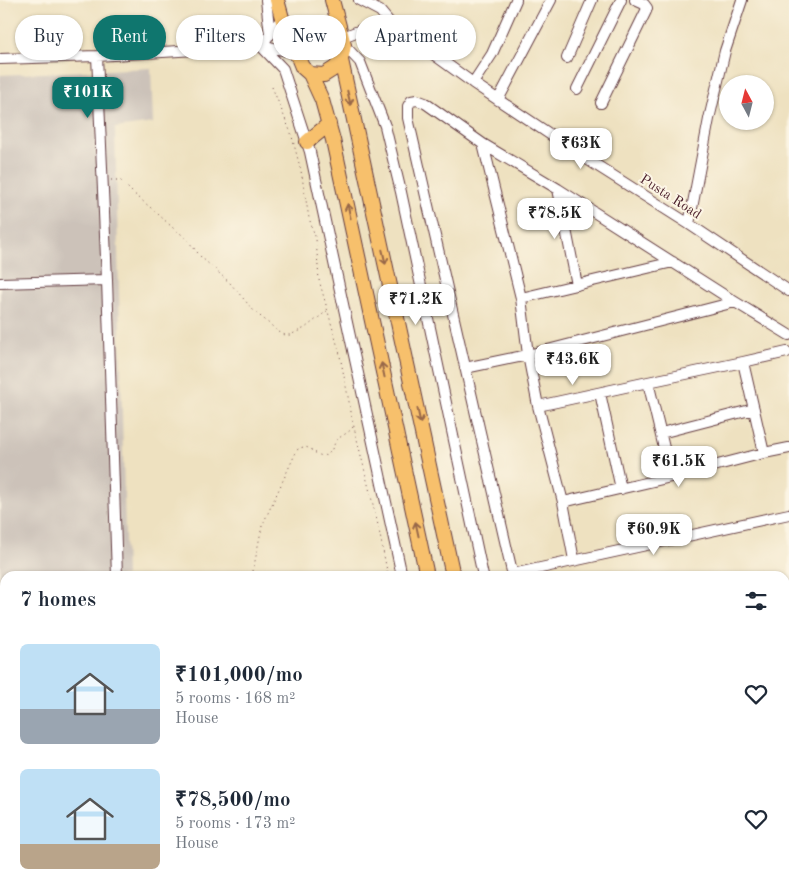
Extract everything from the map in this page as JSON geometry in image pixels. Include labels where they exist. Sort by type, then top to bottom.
[{"type":"main road","points":[[277,0],[281,15]]},
{"type":"main road","points":[[332,0],[336,15]]},
{"type":"main road","points":[[300,60],[302,67],[310,74],[322,100],[333,140],[426,571]]},
{"type":"main road","points":[[310,74],[324,75],[335,68],[340,60]]},
{"type":"main road","points":[[340,60],[452,571]]},
{"type":"main road","points":[[307,142],[329,124]]},
{"type":"street","points":[[266,0],[270,35]]},
{"type":"street","name":"Pusta Road","points":[[360,0],[380,11],[383,15]]},
{"type":"street","points":[[473,83],[492,54],[516,0]]},
{"type":"street","points":[[498,100],[551,0]]},
{"type":"street","points":[[567,58],[592,0]]},
{"type":"street","points":[[577,89],[621,0]]},
{"type":"street","points":[[601,103],[646,11],[644,4],[635,0]]},
{"type":"street","points":[[689,224],[709,119],[725,51],[742,0]]},
{"type":"street","points":[[263,44],[273,31]]},
{"type":"street","points":[[346,45],[360,62],[385,126],[481,571]]},
{"type":"street","points":[[263,48],[283,69],[314,167],[401,571]]},
{"type":"street","points":[[0,58],[93,56]]},
{"type":"street","points":[[97,60],[117,571]]},
{"type":"street","points":[[340,60],[359,67],[364,71]]},
{"type":"street","name":"Pusta Road","points":[[441,60],[498,100],[789,291]]},
{"type":"street","points":[[512,571],[408,118],[408,106],[411,101],[417,100],[425,103],[482,144],[558,189],[789,335]]},
{"type":"street","points":[[482,144],[521,298],[528,355],[538,406],[563,502],[574,560]]},
{"type":"street","points":[[558,189],[577,285]]},
{"type":"street","points":[[521,298],[673,262]]},
{"type":"street","points":[[0,283],[107,280]]},
{"type":"street","points":[[465,368],[528,355],[735,302]]},
{"type":"street","points":[[538,406],[788,354]]},
{"type":"street","points":[[743,362],[764,454]]},
{"type":"street","points":[[648,382],[671,477]]},
{"type":"street","points":[[600,393],[621,489]]},
{"type":"street","points":[[660,433],[754,409]]},
{"type":"street","points":[[563,502],[789,448]]},
{"type":"street","points":[[529,571],[789,514]]},
{"type":"path","points":[[272,87],[291,133],[301,171],[309,218],[316,239],[319,280],[339,352],[387,571]]},
{"type":"path","points":[[103,180],[118,180],[124,183],[133,193],[185,237],[202,257],[230,283],[254,311],[279,332],[290,335],[305,328],[327,311]]},
{"type":"path","points":[[253,571],[262,526],[297,450],[301,447],[307,447],[321,455],[326,455],[338,439],[354,427]]},
{"type":"shaded area","points":[[151,68],[153,123],[115,128],[126,571],[0,571],[0,75]]}]
